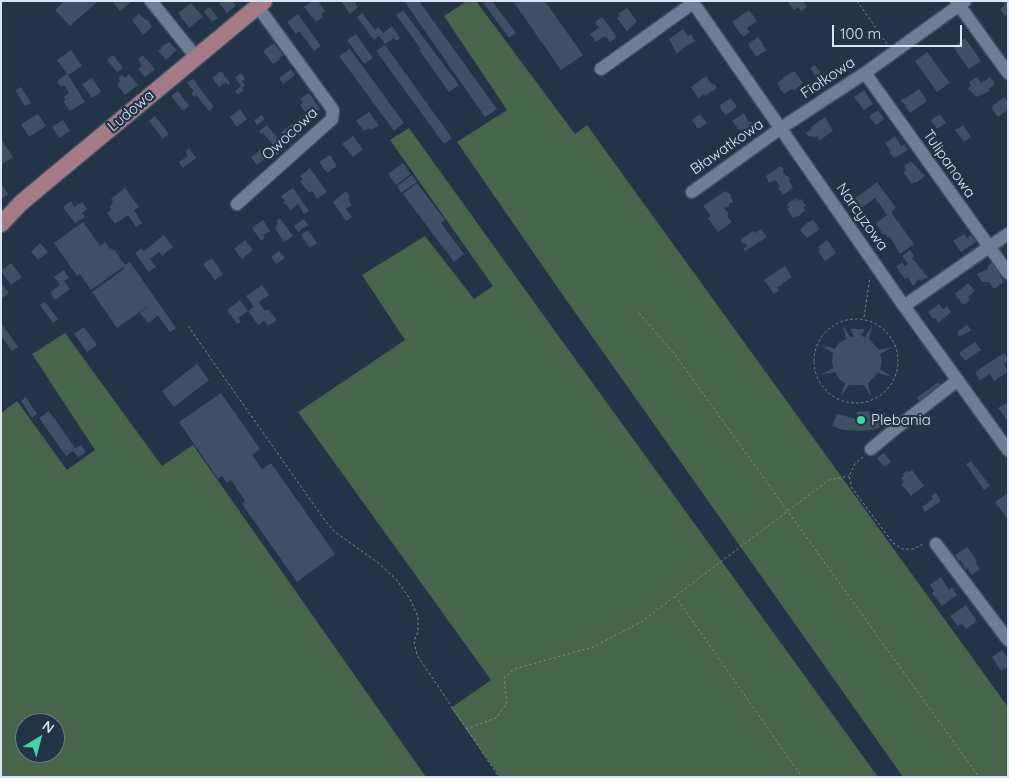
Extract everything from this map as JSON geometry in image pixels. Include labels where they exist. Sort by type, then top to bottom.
[{"type":"main road","name":"Ludowa","points":[[1,224],[35,191],[261,4]]},
{"type":"street","points":[[151,1],[196,57]]},
{"type":"street","points":[[601,69],[693,2]]},
{"type":"street","name":"Narcyzowa","points":[[693,2],[904,306],[1008,450]]},
{"type":"street","points":[[960,3],[1008,73]]},
{"type":"street","name":"Fiołkowa","points":[[781,128],[865,73],[960,3]]},
{"type":"street","name":"Owocowa","points":[[237,204],[332,119],[333,110],[261,4]]},
{"type":"street","name":"Tulipanowa","points":[[865,73],[1008,273]]},
{"type":"street","name":"Bławatkowa","points":[[692,192],[781,128]]},
{"type":"street","points":[[904,306],[1008,234]]},
{"type":"street","points":[[871,450],[895,428],[958,380]]},
{"type":"street","points":[[936,544],[1008,640]]},
{"type":"path","points":[[857,1],[893,52]]},
{"type":"path","points":[[864,318],[872,264],[874,263]]},
{"type":"path","points":[[640,313],[676,356],[979,777]]},
{"type":"path","points":[[864,318],[884,327],[899,351],[898,376],[884,394],[868,403],[846,403],[826,393],[815,373],[814,353],[823,334],[841,320],[864,318]]},
{"type":"path","points":[[188,326],[326,522],[335,532],[377,562],[396,579],[410,599],[418,617],[418,632],[414,641],[417,655],[499,777]]},
{"type":"path","points":[[871,450],[855,464],[849,476],[852,488],[892,543],[908,550],[928,542],[936,544]]},
{"type":"path","points":[[466,729],[496,718],[506,703],[504,678],[514,669],[593,647],[641,622],[829,480],[849,476]]},
{"type":"path","points":[[676,596],[802,777]]},
{"type":"green space","points":[[467,1],[476,1],[575,134],[587,125],[1008,707],[1008,777],[903,777],[562,294],[457,142],[507,110],[444,16]]},
{"type":"green space","points":[[409,128],[878,777],[500,777],[451,708],[491,680],[298,412],[405,340],[362,275],[425,236],[474,299],[493,286],[390,140]]},
{"type":"green space","points":[[65,333],[162,466],[193,445],[426,777],[1,777],[1,413],[17,401],[67,470],[95,450],[32,354]]},
{"type":"building","points":[[64,1],[98,1],[70,26],[55,10]]},
{"type":"building","points":[[112,1],[130,1],[131,2],[120,11]]},
{"type":"building","points":[[221,1],[232,1],[236,5],[227,13],[219,3]]},
{"type":"building","points":[[312,1],[318,1],[325,11],[321,14],[323,17],[316,22],[304,7]]},
{"type":"building","points":[[341,1],[357,1],[355,3],[358,7],[350,14]]},
{"type":"building","points":[[404,1],[419,1],[497,109],[485,117]]},
{"type":"building","points":[[482,1],[492,1],[516,33],[509,38]]},
{"type":"building","points":[[513,1],[545,1],[583,55],[561,70]]},
{"type":"building","points":[[803,1],[807,7],[801,11],[798,7],[794,10],[788,2]]},
{"type":"building","points":[[1003,1],[1008,1],[1008,14],[1005,16],[1000,9],[1005,5]]},
{"type":"building","points":[[191,3],[203,17],[189,28],[178,13]]},
{"type":"building","points":[[209,7],[218,18],[212,22],[204,12]]},
{"type":"building","points":[[627,8],[637,21],[627,31],[617,18],[620,16],[618,14]]},
{"type":"building","points":[[403,10],[459,85],[449,92],[396,15]]},
{"type":"building","points":[[749,10],[757,21],[747,28],[750,32],[743,37],[732,22]]},
{"type":"building","points":[[362,13],[375,30],[378,27],[383,33],[392,26],[400,38],[396,41],[394,38],[385,44],[379,36],[374,40],[357,17]]},
{"type":"building","points":[[139,14],[147,19],[152,27],[143,35],[132,20]]},
{"type":"building","points":[[298,14],[321,46],[314,51],[299,31],[296,34],[287,22]]},
{"type":"building","points":[[602,17],[617,37],[610,42],[605,36],[596,42],[590,34],[599,28],[595,22]]},
{"type":"building","points":[[683,29],[688,36],[691,34],[695,41],[677,54],[669,39]]},
{"type":"building","points":[[356,34],[373,58],[364,64],[347,40]]},
{"type":"building","points":[[758,37],[767,50],[756,57],[748,44]]},
{"type":"building","points":[[965,38],[981,61],[969,69],[953,47]]},
{"type":"building","points":[[169,42],[177,50],[166,60],[158,51],[162,48],[160,47]]},
{"type":"building","points":[[274,43],[283,55],[279,58],[280,60],[273,64],[263,51]]},
{"type":"building","points":[[385,45],[452,138],[444,144],[376,51]]},
{"type":"building","points":[[350,49],[404,123],[394,131],[339,56]]},
{"type":"building","points":[[71,50],[82,66],[68,75],[85,102],[70,111],[63,101],[66,100],[64,97],[69,93],[64,85],[61,87],[57,81],[67,74],[57,60]]},
{"type":"building","points":[[927,52],[950,83],[937,92],[915,61]]},
{"type":"building","points":[[113,55],[123,68],[117,72],[107,60]]},
{"type":"building","points":[[143,55],[155,69],[145,77],[138,69],[142,66],[138,59]]},
{"type":"building","points":[[815,65],[822,75],[817,78],[810,68]]},
{"type":"building","points":[[291,69],[295,75],[283,84],[279,78]]},
{"type":"building","points":[[221,71],[230,83],[228,85],[226,82],[219,87],[212,78]]},
{"type":"building","points":[[795,71],[803,83],[795,90],[791,89],[785,94],[780,90],[777,83],[783,77]]},
{"type":"building","points":[[241,73],[245,79],[242,81],[245,85],[242,88],[244,90],[238,95],[235,91],[241,86],[235,78]]},
{"type":"building","points":[[129,74],[138,85],[125,95],[117,84],[121,81],[118,78],[122,75],[125,78]]},
{"type":"building","points":[[706,76],[712,85],[714,83],[717,88],[698,98],[691,87]]},
{"type":"building","points":[[977,77],[981,83],[990,77],[995,84],[989,89],[990,91],[976,97],[968,88],[971,86],[969,82]]},
{"type":"building","points":[[92,78],[101,92],[92,98],[82,84]]},
{"type":"building","points":[[193,79],[214,107],[209,111],[196,95],[194,97],[191,93],[194,91],[187,83]]},
{"type":"building","points":[[21,87],[31,103],[25,106],[15,90]]},
{"type":"building","points":[[919,89],[927,101],[910,113],[901,99],[906,98]]},
{"type":"building","points":[[864,90],[873,104],[864,110],[854,97]]},
{"type":"building","points":[[178,91],[189,106],[183,111],[171,96]]},
{"type":"building","points":[[309,93],[320,109],[314,114],[311,108],[305,112],[300,105],[303,103],[300,99]]},
{"type":"building","points":[[1004,97],[1008,102],[1008,110],[998,117],[991,107]]},
{"type":"building","points":[[731,98],[737,107],[726,115],[721,110],[720,105]]},
{"type":"building","points":[[240,109],[247,119],[237,127],[230,117]]},
{"type":"building","points":[[878,110],[884,119],[876,125],[869,116]]},
{"type":"building","points":[[369,112],[379,125],[364,131],[356,121]]},
{"type":"building","points":[[744,113],[749,123],[751,121],[754,125],[743,133],[732,121]]},
{"type":"building","points":[[38,114],[46,126],[29,137],[21,124]]},
{"type":"building","points":[[700,114],[707,123],[698,129],[692,120]]},
{"type":"building","points":[[940,114],[946,123],[937,129],[931,120]]},
{"type":"building","points":[[262,115],[265,119],[257,125],[254,120]]},
{"type":"building","points":[[155,116],[169,134],[163,139],[149,121]]},
{"type":"building","points":[[825,117],[833,131],[820,140],[817,136],[814,138],[812,136],[809,137],[806,133]]},
{"type":"building","points":[[63,120],[70,131],[59,138],[52,127]]},
{"type":"building","points":[[293,123],[301,133],[289,142],[281,132]]},
{"type":"building","points":[[267,125],[285,148],[277,155],[274,152],[277,150],[263,133],[261,134],[259,131]]},
{"type":"building","points":[[963,125],[971,137],[964,142],[955,130]]},
{"type":"building","points":[[353,136],[363,149],[353,157],[342,144]]},
{"type":"building","points":[[895,136],[900,144],[902,146],[904,144],[908,150],[894,158],[885,143]]},
{"type":"building","points":[[1,139],[13,157],[1,165]]},
{"type":"building","points":[[189,148],[196,158],[183,168],[179,162],[188,156],[185,152]]},
{"type":"building","points":[[260,150],[264,159],[257,165],[251,157]]},
{"type":"building","points":[[330,155],[337,166],[327,173],[319,162]]},
{"type":"building","points":[[698,159],[703,166],[695,171],[691,165]]},
{"type":"building","points":[[911,161],[925,176],[912,184],[903,172],[906,170],[904,166]]},
{"type":"building","points":[[403,163],[411,174],[396,185],[388,174]]},
{"type":"building","points":[[780,166],[790,179],[789,181],[793,188],[783,195],[778,188],[780,186],[775,180],[769,183],[766,176]]},
{"type":"building","points":[[310,168],[327,192],[317,199],[312,191],[309,193],[300,181],[303,180],[300,176]]},
{"type":"building","points":[[412,175],[417,182],[401,193],[397,186]]},
{"type":"building","points":[[877,182],[896,208],[891,212],[914,244],[900,254],[890,237],[888,238],[885,234],[883,235],[876,223],[887,215],[875,198],[863,207],[858,207],[855,202],[856,198]]},
{"type":"building","points":[[417,183],[445,220],[441,223],[464,254],[454,262],[403,194]]},
{"type":"building","points":[[1,184],[8,194],[1,199]]},
{"type":"building","points":[[125,188],[139,207],[134,210],[142,223],[136,227],[128,215],[115,224],[107,213],[111,210],[110,207],[113,202],[111,199]]},
{"type":"building","points":[[293,188],[309,211],[304,214],[298,204],[291,210],[283,202],[285,201],[281,196]]},
{"type":"building","points":[[346,191],[352,205],[346,209],[352,217],[346,221],[333,202]]},
{"type":"building","points":[[725,191],[730,194],[733,202],[729,204],[729,207],[724,208],[732,222],[718,232],[708,218],[711,216],[703,206]]},
{"type":"building","points":[[796,198],[798,201],[801,199],[806,206],[799,216],[793,218],[787,209],[790,207],[787,204]]},
{"type":"building","points":[[71,201],[74,207],[82,202],[87,209],[82,213],[85,217],[75,223],[63,207]]},
{"type":"building","points":[[280,218],[293,236],[284,242],[275,228],[278,223],[276,221]]},
{"type":"building","points":[[304,219],[308,225],[298,232],[294,226]]},
{"type":"building","points":[[263,220],[270,231],[263,235],[265,238],[261,241],[252,228]]},
{"type":"building","points":[[813,220],[820,229],[807,238],[801,229]]},
{"type":"building","points":[[83,222],[100,246],[105,242],[110,249],[114,249],[125,265],[130,262],[176,328],[170,332],[158,316],[148,323],[140,313],[150,305],[117,328],[92,292],[124,269],[123,267],[91,290],[80,274],[77,276],[54,243]]},
{"type":"building","points":[[761,229],[767,237],[745,251],[743,249],[747,246],[745,243],[742,243],[741,239],[753,231],[755,233]]},
{"type":"building","points":[[308,230],[317,243],[310,248],[301,235]]},
{"type":"building","points":[[964,234],[967,238],[971,235],[976,242],[961,252],[953,241]]},
{"type":"building","points":[[164,235],[173,247],[162,256],[159,252],[150,259],[156,267],[149,272],[135,253],[141,248],[144,251]]},
{"type":"building","points":[[245,240],[253,250],[242,259],[234,249]]},
{"type":"building","points":[[827,240],[836,253],[825,261],[818,251],[820,250],[818,247]]},
{"type":"building","points":[[40,243],[48,252],[38,260],[31,252]]},
{"type":"building","points":[[910,250],[914,256],[912,258],[928,277],[921,281],[919,279],[913,286],[908,277],[905,279],[896,267],[902,262],[905,266],[908,264],[902,256]]},
{"type":"building","points":[[279,251],[285,258],[276,264],[271,257]]},
{"type":"building","points":[[212,258],[223,274],[215,280],[203,264]]},
{"type":"building","points":[[993,262],[1004,282],[994,289],[989,282],[982,282],[977,274],[988,269],[987,267]]},
{"type":"building","points":[[11,263],[22,277],[11,285],[1,271]]},
{"type":"building","points":[[785,266],[792,277],[783,285],[777,287],[779,290],[774,294],[764,280]]},
{"type":"building","points":[[64,270],[69,278],[64,281],[70,289],[55,300],[50,292],[60,285],[54,277]]},
{"type":"building","points":[[1,283],[9,293],[1,299]]},
{"type":"building","points":[[968,283],[975,291],[968,297],[970,300],[963,305],[955,294]]},
{"type":"building","points":[[262,285],[269,295],[259,302],[265,311],[268,309],[277,320],[268,326],[264,321],[258,325],[248,311],[254,307],[246,296]]},
{"type":"building","points":[[240,300],[248,311],[238,318],[241,322],[237,324],[227,310]]},
{"type":"building","points":[[45,302],[58,319],[53,323],[40,305]]},
{"type":"building","points":[[939,304],[943,309],[947,306],[951,312],[939,323],[928,312]]},
{"type":"building","points":[[1,323],[18,347],[12,351],[1,336]]},
{"type":"building","points":[[843,325],[850,337],[854,336],[850,329],[865,329],[861,336],[865,337],[872,326],[869,339],[879,350],[893,347],[880,354],[882,362],[880,369],[892,377],[878,373],[868,383],[871,397],[864,385],[849,385],[841,396],[845,383],[839,379],[835,372],[821,375],[833,368],[833,353],[821,345],[835,349],[839,343],[846,339]]},
{"type":"building","points":[[967,325],[971,330],[960,337],[957,332]]},
{"type":"building","points":[[84,327],[97,345],[87,352],[74,334]]},
{"type":"building","points":[[975,342],[981,350],[965,361],[959,353]]},
{"type":"building","points":[[1004,353],[1008,359],[1004,364],[1008,372],[994,381],[990,374],[980,380],[975,372]]},
{"type":"building","points":[[197,364],[209,380],[174,407],[162,391]]},
{"type":"building","points":[[938,382],[942,388],[921,403],[917,398]]},
{"type":"building","points":[[221,393],[260,449],[252,455],[262,469],[271,463],[335,554],[297,582],[242,504],[245,501],[231,480],[227,483],[222,476],[218,479],[179,422]]},
{"type":"building","points":[[26,397],[37,414],[32,418],[21,401]]},
{"type":"building","points":[[1008,402],[1008,421],[998,408]]},
{"type":"building","points":[[49,411],[75,448],[81,445],[86,452],[78,457],[73,451],[66,456],[39,418]]},
{"type":"building","name":"Plebania","points":[[869,411],[871,416],[885,412],[886,418],[890,423],[876,429],[860,431],[843,430],[832,426],[837,414],[857,419],[857,412]]},
{"type":"building","points":[[884,453],[891,462],[884,467],[877,458]]},
{"type":"building","points":[[971,461],[990,486],[984,490],[966,464]]},
{"type":"building","points":[[908,470],[909,472],[912,470],[924,486],[911,496],[901,484],[904,482],[901,478],[904,476],[903,474]]},
{"type":"building","points":[[936,493],[941,501],[925,512],[922,507],[933,499],[931,496]]},
{"type":"building","points":[[1008,493],[1008,520],[995,502]]},
{"type":"building","points":[[967,547],[980,569],[972,575],[955,555]]},
{"type":"building","points":[[941,577],[949,590],[952,587],[957,595],[942,606],[932,593],[934,591],[930,585]]},
{"type":"building","points":[[966,605],[977,621],[966,629],[962,624],[958,626],[950,616]]},
{"type":"building","points":[[1002,650],[1008,658],[1008,667],[1001,671],[992,657]]},
{"type":"place","name":"Plebania","points":[[861,420]]}]
